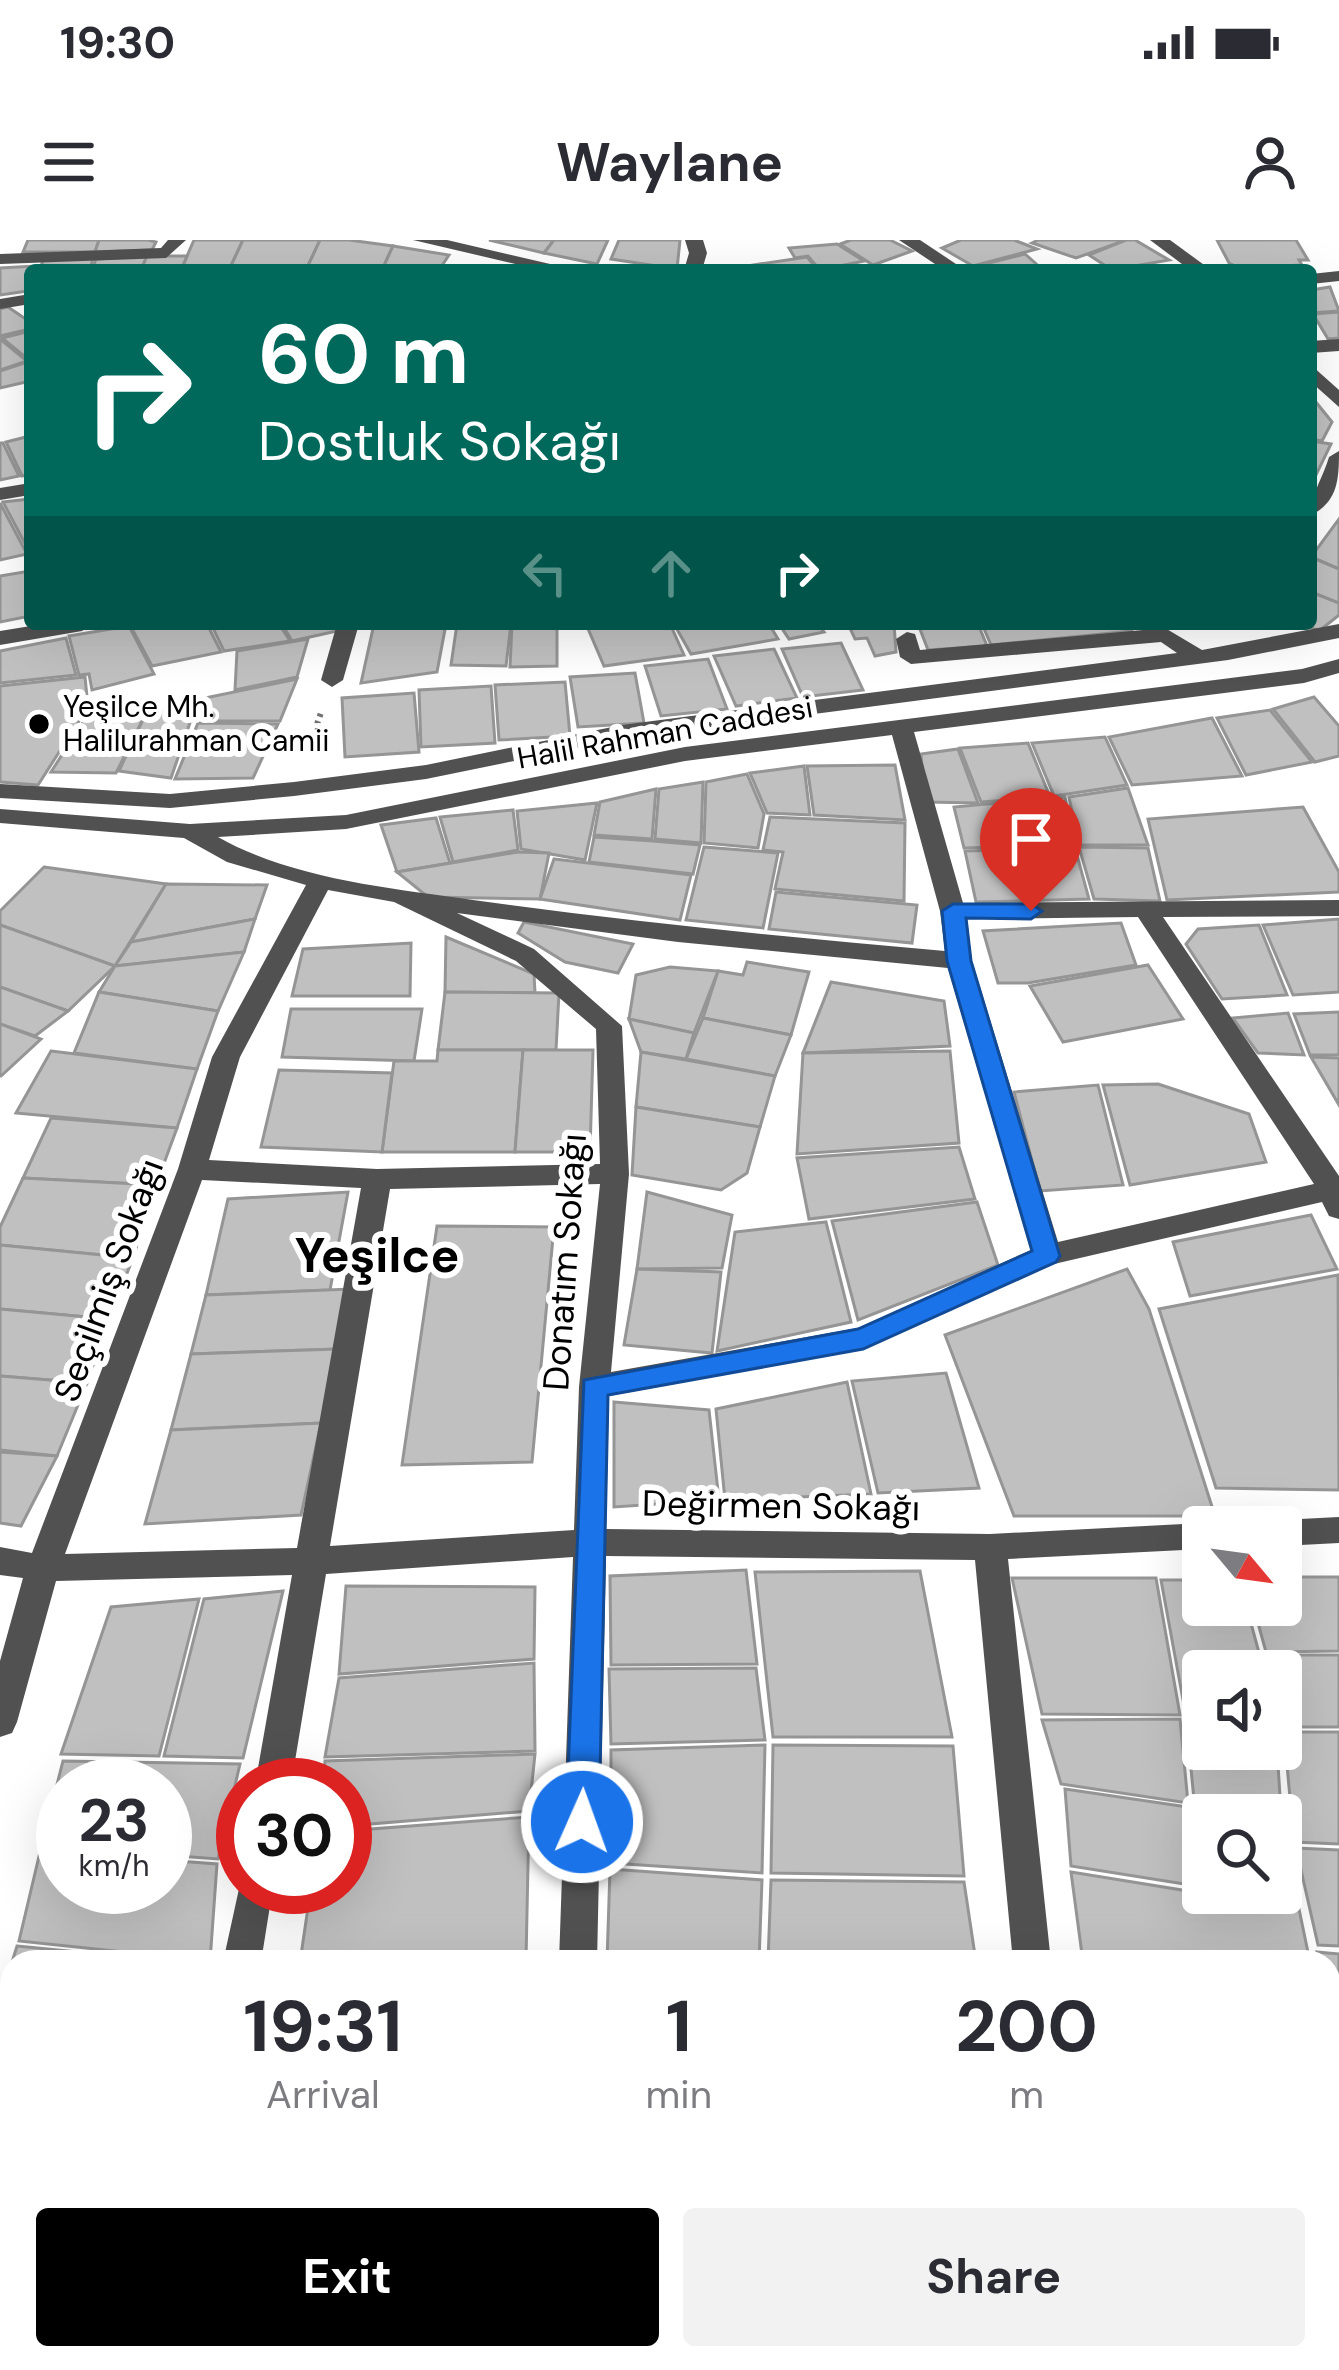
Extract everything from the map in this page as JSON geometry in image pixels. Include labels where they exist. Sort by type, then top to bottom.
[{"type":"street","points":[[0,259],[166,253],[177,240]]},
{"type":"street","points":[[422,240],[471,244],[546,264]]},
{"type":"street","points":[[908,240],[946,264]]},
{"type":"street","points":[[1159,240],[1193,264]]},
{"type":"street","points":[[1317,377],[1339,401]]},
{"type":"street","points":[[1317,501],[1331,484],[1339,457]]},
{"type":"street","points":[[0,638],[47,630]]},
{"type":"street","points":[[332,680],[346,630]]},
{"type":"street","points":[[1214,630],[1216,644],[1228,653]]},
{"type":"street","name":"Halil Rahman Caddesi","points":[[0,790],[170,801],[294,789],[426,772],[622,733],[1228,653],[1339,631]]},
{"type":"street","points":[[907,639],[911,658],[1165,635],[1196,656]]},
{"type":"street","name":"Halil Rahman Caddesi","points":[[0,816],[190,831],[346,822],[686,754],[1304,676],[1339,666]]},
{"type":"street","points":[[901,726],[953,911],[959,961],[1047,1256]]},
{"type":"street","points":[[190,831],[202,845],[245,861],[404,898],[959,961]]},
{"type":"street","name":"Seçilmiş Sokağı","points":[[0,1722],[43,1568],[192,1169],[226,1058],[321,879]]},
{"type":"street","name":"Donatım Sokağı","points":[[404,898],[525,955],[609,1026],[615,1174],[594,1387],[578,1950]]},
{"type":"street","points":[[953,911],[1339,908]]},
{"type":"street","points":[[594,1387],[863,1339],[1047,1256],[1336,1195],[1148,912]]},
{"type":"street","points":[[192,1169],[377,1179],[615,1174]]},
{"type":"street","points":[[278,1758],[377,1179]]},
{"type":"street","points":[[1302,1532],[1339,1530]]},
{"type":"street","name":"Değirmen Sokağı","points":[[0,1561],[43,1568],[311,1561],[591,1542],[990,1546],[1182,1538]]},
{"type":"street","points":[[990,1546],[1031,1950]]},
{"type":"street","points":[[244,1950],[250,1914]]},
{"type":"path","points":[[294,789],[332,680]]},
{"type":"building","points":[[28,240],[99,240],[95,252],[23,252]]},
{"type":"building","points":[[99,240],[156,242],[152,250],[95,252]]},
{"type":"building","points":[[194,240],[243,240],[232,264],[184,264]]},
{"type":"building","points":[[243,240],[320,240],[309,264],[232,264]]},
{"type":"building","points":[[320,240],[393,246],[385,264],[309,264]]},
{"type":"building","points":[[489,240],[554,240],[544,253]]},
{"type":"building","points":[[554,240],[608,240],[597,264],[544,253]]},
{"type":"building","points":[[619,240],[680,240],[678,264],[611,259]]},
{"type":"building","points":[[890,240],[912,251],[871,264],[840,244]]},
{"type":"building","points":[[961,240],[1014,240],[1037,249],[970,264],[942,248]]},
{"type":"building","points":[[1126,240],[1076,258],[1032,243]]},
{"type":"building","points":[[1135,240],[1169,260],[1103,264],[1089,255]]},
{"type":"building","points":[[1217,240],[1296,240],[1308,260],[1299,260],[1301,264],[1229,263]]},
{"type":"building","points":[[837,244],[864,261],[815,264],[808,256],[795,258],[789,248]]},
{"type":"building","points":[[393,246],[449,255],[443,264],[385,264]]},
{"type":"building","points":[[1025,254],[1036,264],[985,264]]},
{"type":"building","points":[[147,256],[144,264],[94,264],[96,259]]},
{"type":"building","points":[[147,256],[187,256],[184,264],[144,264]]},
{"type":"building","points":[[807,257],[813,264],[760,264]]},
{"type":"building","points":[[93,258],[92,264],[42,264],[43,260]]},
{"type":"building","points":[[24,267],[24,292],[0,295],[0,268]]},
{"type":"building","points":[[1330,287],[1339,311],[1317,313],[1317,289]]},
{"type":"building","points":[[8,307],[24,318],[24,330],[0,336],[0,309]]},
{"type":"building","points":[[1339,312],[1339,338],[1328,339],[1317,314]]},
{"type":"building","points":[[24,332],[24,356],[2,338]]},
{"type":"building","points":[[0,339],[24,362],[0,370]]},
{"type":"building","points":[[24,363],[24,382],[0,388],[0,371]]},
{"type":"building","points":[[1317,403],[1332,422],[1322,441],[1317,440]]},
{"type":"building","points":[[24,438],[24,476],[22,476],[6,442]]},
{"type":"building","points":[[1317,442],[1331,444],[1317,473]]},
{"type":"building","points":[[3,443],[19,476],[0,480]]},
{"type":"building","points":[[24,500],[24,542],[3,502]]},
{"type":"building","points":[[0,503],[24,555],[0,560]]},
{"type":"building","points":[[1339,519],[1339,569],[1317,560],[1317,549]]},
{"type":"building","points":[[1317,560],[1339,569],[1339,603],[1317,594]]},
{"type":"building","points":[[24,572],[24,617],[0,622],[0,576]]},
{"type":"building","points":[[1317,594],[1339,603],[1339,615],[1319,631]]},
{"type":"building","points":[[131,630],[154,674],[92,690],[89,674],[79,675],[69,636]]},
{"type":"building","points":[[133,630],[210,630],[221,652],[152,666]]},
{"type":"building","points":[[214,630],[283,630],[290,641],[224,651]]},
{"type":"building","points":[[286,630],[337,631],[292,641]]},
{"type":"building","points":[[373,630],[445,630],[437,672],[361,683]]},
{"type":"building","points":[[456,630],[510,630],[506,666],[451,665]]},
{"type":"building","points":[[512,630],[557,630],[557,666],[510,667]]},
{"type":"building","points":[[589,630],[673,630],[684,655],[604,666]]},
{"type":"building","points":[[677,630],[773,630],[778,639],[691,654]]},
{"type":"building","points":[[783,630],[824,632],[789,639]]},
{"type":"building","points":[[851,630],[894,630],[896,652],[875,656],[867,638],[855,639]]},
{"type":"building","points":[[920,630],[980,630],[987,646],[928,650]]},
{"type":"building","points":[[985,630],[1132,631],[991,645]]},
{"type":"building","points":[[66,638],[76,675],[0,683],[0,651]]},
{"type":"building","points":[[308,639],[297,677],[235,690],[237,651]]},
{"type":"building","points":[[841,643],[863,690],[803,697],[782,649]]},
{"type":"building","points":[[774,649],[797,698],[736,706],[714,656]]},
{"type":"building","points":[[708,659],[727,709],[661,716],[645,666]]},
{"type":"building","points":[[635,673],[644,723],[578,727],[570,677]]},
{"type":"building","name":"Yeşilce Mh. Halilurahman Camii","points":[[85,677],[88,707],[38,785],[0,782],[0,686]]},
{"type":"building","points":[[297,679],[280,721],[194,721],[200,699]]},
{"type":"building","points":[[565,682],[570,736],[499,740],[495,685]]},
{"type":"building","points":[[491,686],[495,743],[421,747],[419,690]]},
{"type":"building","points":[[414,693],[419,752],[345,757],[342,698]]},
{"type":"building","points":[[1314,697],[1339,726],[1339,756],[1315,762],[1273,709]]},
{"type":"building","points":[[92,708],[147,711],[116,773],[51,772]]},
{"type":"building","points":[[1270,710],[1312,762],[1246,775],[1217,718]]},
{"type":"building","points":[[147,711],[193,714],[171,778],[119,771]]},
{"type":"building","points":[[1212,718],[1242,776],[1132,785],[1109,737]]},
{"type":"building","points":[[198,723],[278,724],[253,778],[175,779]]},
{"type":"building","points":[[1105,737],[1127,785],[1054,796],[1032,743]]},
{"type":"building","points":[[1028,743],[1050,797],[981,802],[960,748]]},
{"type":"building","points":[[958,749],[978,803],[925,802],[921,754]]},
{"type":"building","points":[[895,765],[905,820],[814,815],[807,766]]},
{"type":"building","points":[[804,766],[810,815],[767,813],[750,773]]},
{"type":"building","points":[[747,774],[764,814],[758,848],[704,843],[706,782]]},
{"type":"building","points":[[703,782],[701,843],[655,839],[659,789]]},
{"type":"building","points":[[1128,788],[1148,845],[1079,845],[1069,797]]},
{"type":"building","points":[[656,789],[652,839],[594,835],[600,802]]},
{"type":"building","points":[[1065,797],[1074,845],[964,848],[954,807]]},
{"type":"building","points":[[597,803],[585,860],[521,849],[517,811]]},
{"type":"building","points":[[1303,807],[1339,872],[1339,892],[1167,900],[1148,819]]},
{"type":"building","points":[[513,810],[518,850],[453,862],[440,817]]},
{"type":"building","points":[[770,817],[905,823],[904,901],[775,889],[783,852],[763,850]]},
{"type":"building","points":[[436,818],[450,863],[397,872],[381,825]]},
{"type":"building","points":[[594,837],[700,845],[693,874],[589,862]]},
{"type":"building","points":[[704,847],[778,853],[763,928],[686,920]]},
{"type":"building","points":[[1079,847],[1148,848],[1160,901],[1094,899]]},
{"type":"building","points":[[1075,848],[1089,899],[976,902],[965,851]]},
{"type":"building","points":[[518,852],[549,853],[540,899],[428,897],[397,872]]},
{"type":"building","points":[[554,859],[691,875],[680,920],[540,899]]},
{"type":"building","points":[[44,867],[166,884],[115,966],[0,925],[0,911]]},
{"type":"building","points":[[166,884],[267,885],[255,919],[131,942]]},
{"type":"building","points":[[776,892],[917,905],[912,943],[769,929]]},
{"type":"building","points":[[255,919],[244,952],[115,966],[131,942]]},
{"type":"building","points":[[1339,919],[1339,992],[1293,995],[1263,925]]},
{"type":"building","points":[[524,922],[633,944],[618,973],[565,962],[518,933]]},
{"type":"building","points":[[1121,923],[1136,965],[1028,983],[998,983],[983,931]]},
{"type":"building","points":[[0,925],[115,966],[68,1011],[0,987]]},
{"type":"building","points":[[1259,925],[1287,995],[1222,999],[1186,944],[1198,929]]},
{"type":"building","points":[[446,937],[534,974],[535,993],[445,992]]},
{"type":"building","points":[[411,943],[410,996],[292,996],[303,949]]},
{"type":"building","points":[[244,952],[218,1011],[99,992],[115,966]]},
{"type":"building","points":[[747,962],[809,972],[791,1035],[703,1018],[718,971],[743,975]]},
{"type":"building","points":[[1148,965],[1183,1019],[1063,1042],[1030,986]]},
{"type":"building","points":[[670,967],[718,971],[694,1033],[629,1019],[636,975]]},
{"type":"building","points":[[831,982],[944,1001],[950,1046],[803,1053]]},
{"type":"building","points":[[0,987],[68,1011],[35,1036],[0,1024]]},
{"type":"building","points":[[99,992],[218,1011],[197,1069],[74,1053]]},
{"type":"building","points":[[445,992],[559,993],[556,1050],[438,1050]]},
{"type":"building","points":[[291,1009],[422,1009],[414,1061],[282,1057]]},
{"type":"building","points":[[1339,1012],[1339,1055],[1310,1055],[1294,1014]]},
{"type":"building","points":[[1288,1013],[1304,1055],[1258,1053],[1233,1018]]},
{"type":"building","points":[[703,1018],[791,1035],[775,1076],[686,1059]]},
{"type":"building","points":[[629,1019],[694,1033],[686,1059],[641,1052]]},
{"type":"building","points":[[0,1024],[41,1039],[1,1076],[0,1076]]},
{"type":"building","points":[[438,1050],[523,1050],[515,1152],[382,1152],[394,1061],[437,1061]]},
{"type":"building","points":[[523,1050],[593,1050],[590,1152],[515,1152]]},
{"type":"building","points":[[51,1051],[197,1069],[177,1128],[16,1113]]},
{"type":"building","points":[[950,1051],[959,1143],[797,1154],[803,1053]]},
{"type":"building","points":[[641,1052],[775,1076],[760,1127],[636,1107]]},
{"type":"building","points":[[1311,1057],[1339,1058],[1339,1105]]},
{"type":"building","points":[[279,1070],[392,1073],[382,1152],[261,1147]]},
{"type":"building","points":[[1158,1084],[1249,1114],[1266,1162],[1130,1185],[1103,1085]]},
{"type":"building","points":[[1098,1085],[1123,1185],[1040,1191],[1014,1092]]},
{"type":"building","points":[[636,1107],[760,1127],[747,1173],[721,1190],[632,1175]]},
{"type":"building","points":[[51,1118],[177,1128],[156,1185],[23,1178]]},
{"type":"building","points":[[959,1147],[975,1199],[809,1219],[797,1158]]},
{"type":"building","points":[[23,1178],[156,1185],[133,1258],[0,1245],[0,1227]]},
{"type":"building","points":[[348,1192],[330,1290],[206,1295],[228,1199]]},
{"type":"building","points":[[647,1192],[732,1215],[722,1268],[637,1269]]},
{"type":"building","points":[[977,1202],[998,1265],[858,1320],[832,1221]]},
{"type":"building","points":[[1311,1215],[1337,1269],[1190,1296],[1173,1242]]},
{"type":"building","points":[[826,1222],[851,1322],[717,1351],[735,1232]]},
{"type":"building","points":[[437,1226],[554,1227],[532,1462],[402,1465]]},
{"type":"building","points":[[0,1245],[133,1258],[109,1319],[0,1309]]},
{"type":"building","points":[[637,1269],[721,1272],[712,1353],[624,1345]]},
{"type":"building","points":[[1127,1269],[1149,1309],[1212,1506],[1182,1506],[1182,1516],[1014,1516],[945,1335]]},
{"type":"building","points":[[1338,1275],[1339,1490],[1216,1488],[1159,1309]]},
{"type":"building","points":[[350,1289],[338,1349],[191,1354],[206,1295]]},
{"type":"building","points":[[0,1309],[109,1319],[87,1383],[0,1376]]},
{"type":"building","points":[[338,1349],[321,1423],[171,1430],[191,1354]]},
{"type":"building","points":[[946,1373],[979,1488],[878,1493],[852,1381]]},
{"type":"building","points":[[0,1376],[87,1383],[57,1456],[0,1450]]},
{"type":"building","points":[[847,1382],[871,1494],[725,1500],[716,1409]]},
{"type":"building","points":[[614,1402],[709,1410],[719,1500],[614,1507]]},
{"type":"building","points":[[321,1423],[301,1515],[145,1524],[171,1430]]},
{"type":"building","points":[[0,1452],[57,1456],[21,1526],[0,1523]]},
{"type":"building","points":[[746,1570],[757,1664],[611,1665],[610,1576]]},
{"type":"building","points":[[920,1571],[952,1737],[773,1737],[755,1572]]},
{"type":"building","points":[[1302,1577],[1339,1577],[1339,1651],[1265,1650],[1259,1626],[1302,1626]]},
{"type":"building","points":[[1012,1578],[1156,1578],[1180,1715],[1042,1714]]},
{"type":"building","points":[[1161,1580],[1182,1580],[1182,1626],[1252,1626],[1258,1650],[1182,1650],[1182,1694]]},
{"type":"building","points":[[346,1586],[535,1587],[534,1659],[339,1674]]},
{"type":"building","points":[[283,1591],[243,1758],[164,1756],[204,1599]]},
{"type":"building","points":[[199,1599],[159,1756],[61,1754],[111,1607]]},
{"type":"building","points":[[1302,1655],[1339,1655],[1339,1727],[1302,1727]]},
{"type":"building","points":[[534,1663],[535,1751],[325,1757],[339,1678]]},
{"type":"building","points":[[756,1668],[765,1740],[611,1744],[609,1669]]},
{"type":"building","points":[[1180,1719],[1187,1794],[1182,1794],[1182,1802],[1061,1784],[1042,1720]]},
{"type":"building","points":[[1302,1732],[1339,1732],[1339,1844],[1302,1842],[1302,1794],[1290,1794],[1287,1770],[1302,1770]]},
{"type":"building","points":[[765,1745],[762,1873],[611,1863],[611,1750]]},
{"type":"building","points":[[773,1745],[953,1746],[964,1876],[771,1873]]},
{"type":"building","points":[[535,1754],[529,1811],[372,1824],[372,1759]]},
{"type":"building","points":[[192,1763],[216,1764],[216,1859],[192,1857]]},
{"type":"building","points":[[1191,1770],[1278,1770],[1280,1794],[1193,1794]]},
{"type":"building","points":[[1065,1789],[1182,1806],[1182,1884],[1071,1866]]},
{"type":"building","points":[[529,1817],[526,1950],[302,1950],[307,1914],[372,1914],[372,1829]]},
{"type":"building","points":[[1302,1848],[1339,1850],[1339,1946],[1318,1945],[1302,1874]]},
{"type":"building","points":[[192,1862],[216,1864],[211,1950],[105,1950],[19,1941],[36,1869],[36,1914],[192,1914]]},
{"type":"building","points":[[610,1869],[762,1880],[759,1950],[607,1950]]},
{"type":"building","points":[[1071,1872],[1182,1890],[1182,1914],[1300,1914],[1308,1950],[1081,1950]]},
{"type":"building","points":[[771,1880],[964,1882],[974,1950],[768,1950]]},
{"type":"place","name":"Yeşilce Mh. Halilurahman Camii","points":[[39,724]]},
{"type":"district","name":"Yeşilce","points":[[377,1255]]},
{"type":"route","points":[[582,1822],[594,1387],[863,1339],[1047,1256],[959,961],[953,911],[1031,911]]}]
